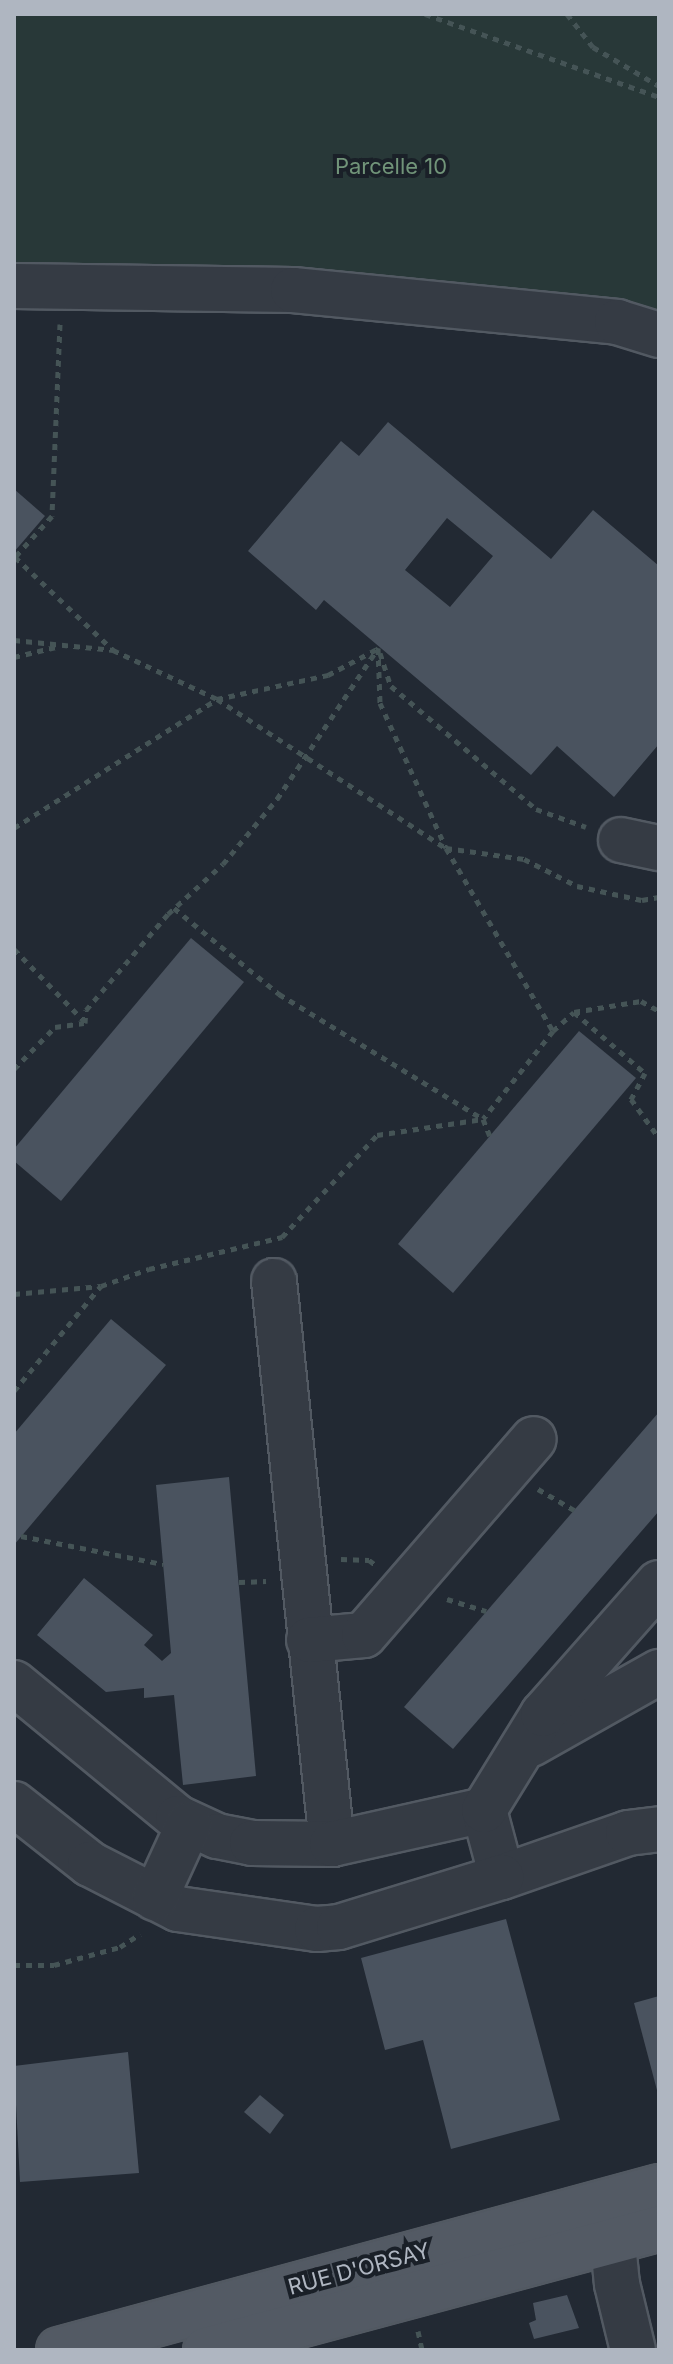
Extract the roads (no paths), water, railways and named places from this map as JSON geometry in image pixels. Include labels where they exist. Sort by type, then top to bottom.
[{"type":"main road","name":"RUE D'ORSAY","points":[[206,2350],[611,2222],[659,2187]]},
{"type":"main road","name":"RUE D'ORSAY","points":[[59,2350],[611,2222],[659,2229]]},
{"type":"street","points":[[14,286],[293,290],[617,322],[659,335]]},
{"type":"street","points":[[274,1281],[332,1844]]},
{"type":"street","points":[[309,1640],[364,1635],[534,1439]]},
{"type":"street","points":[[502,1877],[484,1810],[515,1753],[659,1583]]},
{"type":"street","points":[[515,1753],[659,1672]]},
{"type":"street","points":[[14,1683],[189,1824],[252,1843],[332,1844],[484,1810]]},
{"type":"street","points":[[14,1804],[90,1864],[166,1903],[317,1929],[339,1927],[502,1877],[628,1833],[659,1829]]},
{"type":"street","points":[[166,1903],[189,1824]]},
{"type":"street","points":[[611,2222],[633,2350]]},
{"type":"park label","name":"Parcelle 10","points":[[391,167]]}]
